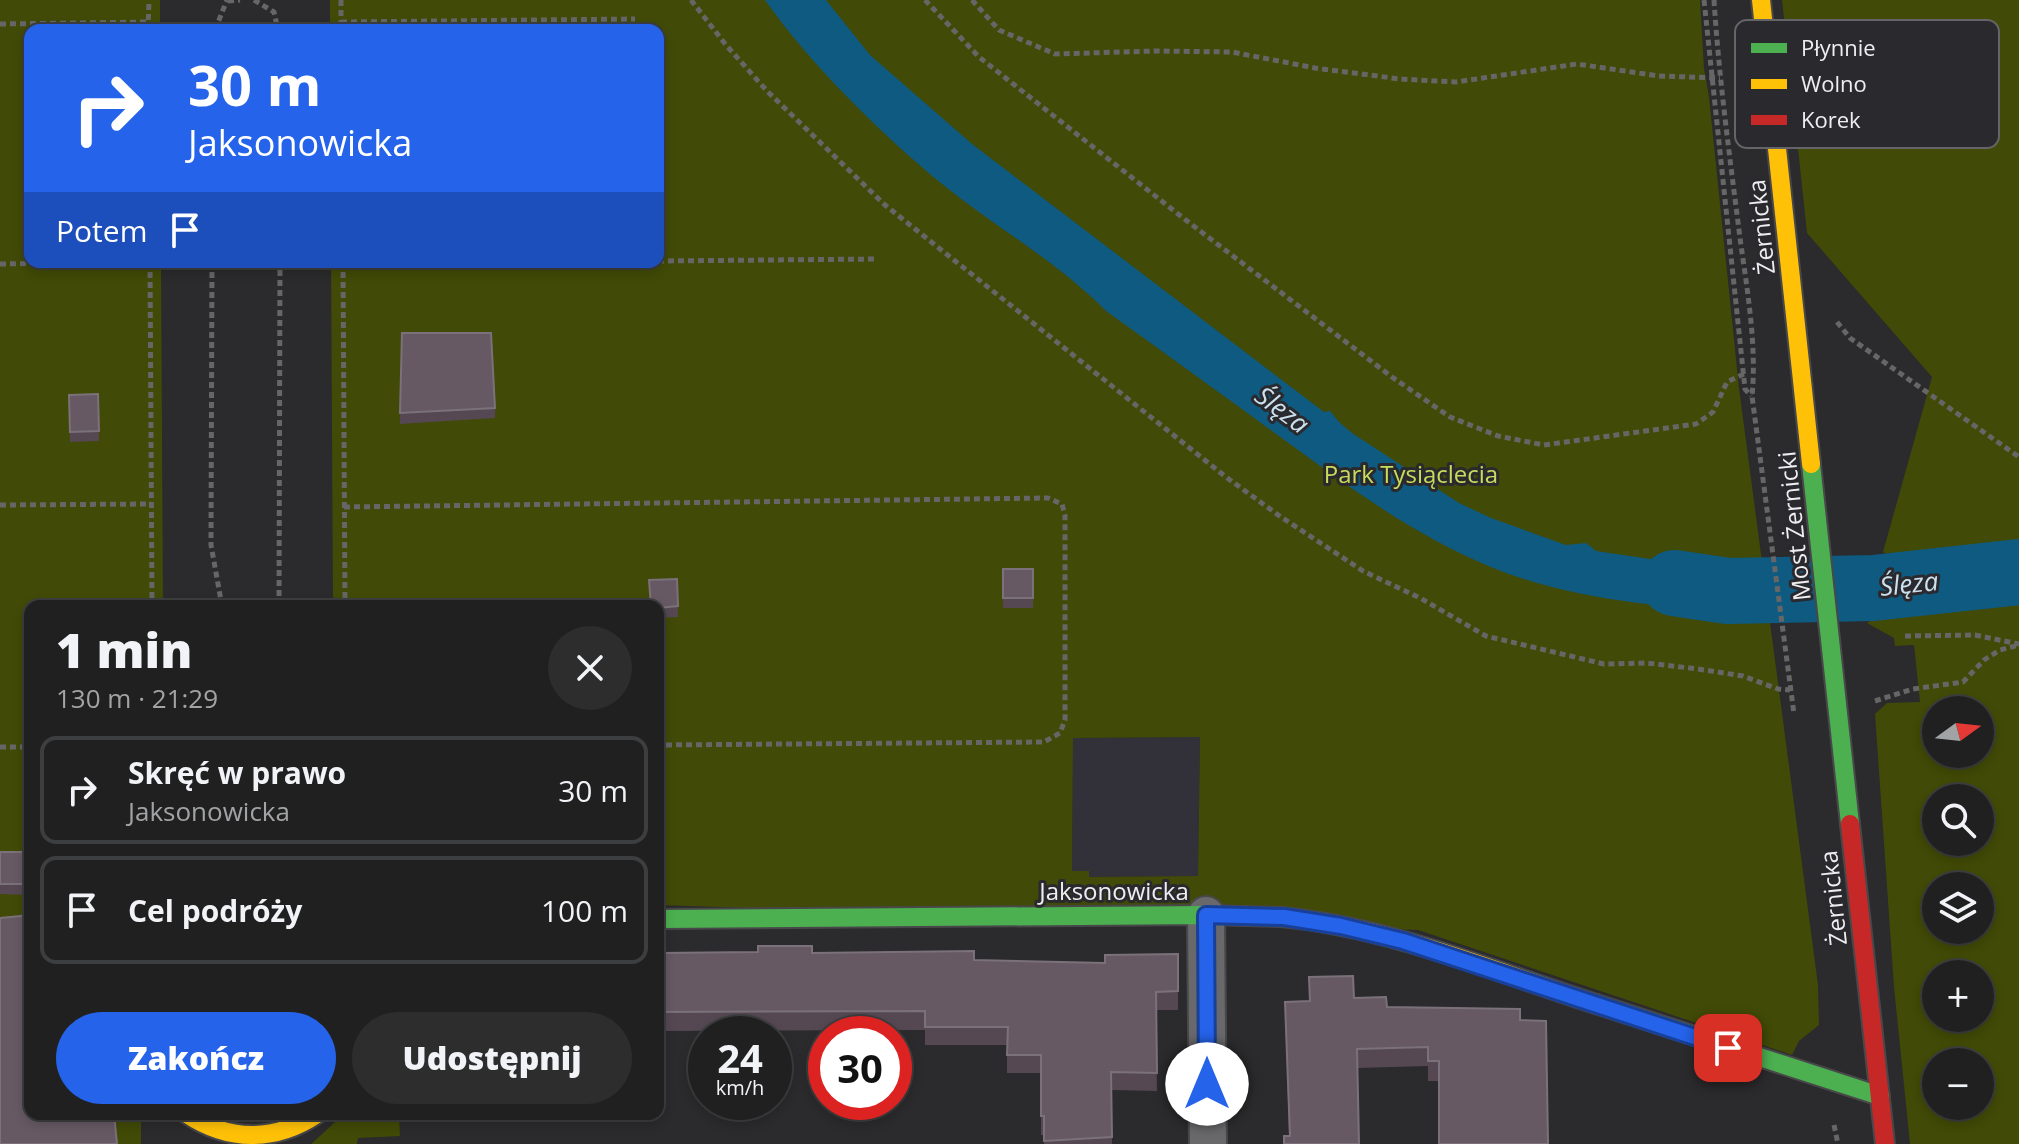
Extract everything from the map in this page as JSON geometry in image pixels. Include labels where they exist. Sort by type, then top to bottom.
[{"type":"street","name":"Żernicka","points":[[1761,0],[1763,20]]},
{"type":"street","name":"Żernicka","points":[[1777,148],[1806,401]]},
{"type":"street","name":"Most Żernicki","points":[[1806,401],[1831,646]]},
{"type":"street","name":"Żernicka","points":[[1831,646],[1885,1144]]},
{"type":"street","points":[[1206,915],[1208,1144]]},
{"type":"street","name":"Jaksonowicka","points":[[664,919],[1284,917],[1341,926],[1403,941],[1880,1096]]},
{"type":"street","points":[[194,1120],[226,1137],[255,1142],[287,1134],[308,1120]]},
{"type":"path","points":[[0,24],[148,22],[149,0]]},
{"type":"path","points":[[218,24],[228,1],[240,0]]},
{"type":"path","points":[[254,0],[274,12],[277,24]]},
{"type":"path","points":[[341,0],[341,22],[635,19]]},
{"type":"path","points":[[691,0],[767,91],[885,205],[1226,477],[1363,571],[1420,598],[1486,636],[1604,664],[1647,663],[1698,669],[1743,676],[1778,689],[1790,690]]},
{"type":"path","points":[[925,0],[979,57],[1199,231],[1450,417],[1498,436],[1544,445],[1696,424],[1713,412],[1727,382],[1744,374]]},
{"type":"path","points":[[972,0],[999,30],[1055,54],[1232,52],[1343,72],[1456,82],[1577,64],[1659,76],[1735,76]]},
{"type":"path","points":[[1704,0],[1745,389],[1752,396]]},
{"type":"path","points":[[1714,0],[1720,78],[1746,288],[1754,379],[1752,396],[1787,666]]},
{"type":"path","points":[[664,261],[878,259]]},
{"type":"path","points":[[0,264],[24,264]]},
{"type":"path","points":[[150,268],[152,600]]},
{"type":"path","points":[[212,268],[211,545],[221,600]]},
{"type":"path","points":[[279,600],[280,268]]},
{"type":"path","points":[[343,268],[345,600]]},
{"type":"path","points":[[1795,306],[1821,305],[1850,338],[2019,457]]},
{"type":"path","points":[[344,507],[1048,498],[1062,504],[1065,515],[1065,720],[1060,733],[1044,742],[664,745]]},
{"type":"path","points":[[0,505],[151,504]]},
{"type":"path","points":[[1905,636],[1975,635],[2019,644]]},
{"type":"path","points":[[1839,720],[1892,694],[1963,682],[1984,660],[2000,650],[2019,644]]},
{"type":"path","points":[[0,747],[24,747]]},
{"type":"shaded area","points":[[1200,737],[1198,876],[1088,877],[1072,871],[1073,738]]},
{"type":"green space","points":[[0,0],[160,0],[160,24],[24,24],[24,268],[161,268],[163,600],[24,600],[24,1120],[141,1120],[141,1144],[0,1144]]},
{"type":"green space","name":"Park Tysiąclecia","points":[[330,0],[1700,0],[1704,68],[1739,388],[1818,985],[1819,1025],[1799,1041],[1792,1055],[1418,930],[664,905],[664,600],[333,600],[331,268],[664,268],[664,24],[330,24]],"holes":[[[1200,737],[1198,876],[1089,877],[1089,871],[1072,871],[1073,738]]]},
{"type":"green space","points":[[1782,0],[2019,0],[2019,552],[1951,553],[1906,558],[1891,557],[1883,552],[1932,377],[1807,233],[1798,148],[1999,148],[1999,20],[1784,20]]},
{"type":"green space","points":[[1908,604],[1961,604],[1977,609],[1994,604],[2019,605],[2019,1144],[1910,1144],[1894,987],[1875,714],[1887,703],[1920,702],[1914,645],[1895,646],[1894,638],[1867,623],[1881,613]]},
{"type":"green space","points":[[337,1120],[399,1120],[400,1136],[358,1138],[357,1144],[311,1144]]},
{"type":"water","points":[[765,0],[826,0],[870,55],[972,144],[1324,412],[1330,411],[1352,433],[1459,503],[1566,545],[1586,543],[1596,551],[1684,564],[1692,561],[1736,567],[1745,560],[1763,573],[1769,616],[1633,602],[1552,587],[1479,562],[1378,506],[1106,311],[1047,260],[942,184],[848,97],[803,49]]},
{"type":"building","points":[[402,333],[491,333],[495,408],[400,413]]},
{"type":"building","points":[[98,394],[99,431],[70,432],[69,395]]},
{"type":"building","points":[[1003,569],[1033,569],[1033,598],[1003,598]]},
{"type":"building","points":[[677,579],[678,606],[664,607],[664,600],[651,600],[649,580]]},
{"type":"building","points":[[0,852],[24,852],[24,884],[0,884]]},
{"type":"building","points":[[24,916],[24,1120],[115,1120],[117,1144],[0,1144],[0,918]]},
{"type":"building","points":[[758,946],[812,946],[812,953],[974,951],[974,960],[1105,963],[1105,955],[1178,954],[1178,991],[1156,992],[1157,1073],[1111,1072],[1112,1137],[1044,1141],[1041,1055],[1007,1055],[1008,1027],[925,1027],[925,1011],[664,1012],[664,953],[758,952]]},
{"type":"building","points":[[1353,976],[1354,998],[1386,997],[1387,1007],[1520,1009],[1520,1020],[1546,1021],[1548,1144],[1439,1144],[1439,1061],[1428,1061],[1428,1047],[1357,1049],[1359,1144],[1284,1144],[1284,1136],[1290,1136],[1285,1002],[1310,1001],[1309,977]]},
{"type":"waterway","name":"Ślęza","points":[[1674,583],[1728,591],[1873,588],[2019,572]]},
{"type":"traffic: fast","points":[[1811,464],[1850,824]]},
{"type":"traffic: fast","points":[[664,919],[1281,917]]},
{"type":"traffic: fast","points":[[1596,1004],[1880,1096]]},
{"type":"traffic: slow","points":[[1761,0],[1763,20]]},
{"type":"traffic: slow","points":[[1777,148],[1811,464]]},
{"type":"traffic: slow","points":[[1281,917],[1321,922],[1401,940],[1596,1004]]},
{"type":"traffic: slow","points":[[198,1120],[219,1130],[252,1135],[285,1130],[306,1120]]},
{"type":"traffic: jam","points":[[1850,824],[1885,1144]]},
{"type":"route","points":[[1207,1084],[1206,915],[1284,917],[1341,926],[1403,941],[1728,1048]]}]
